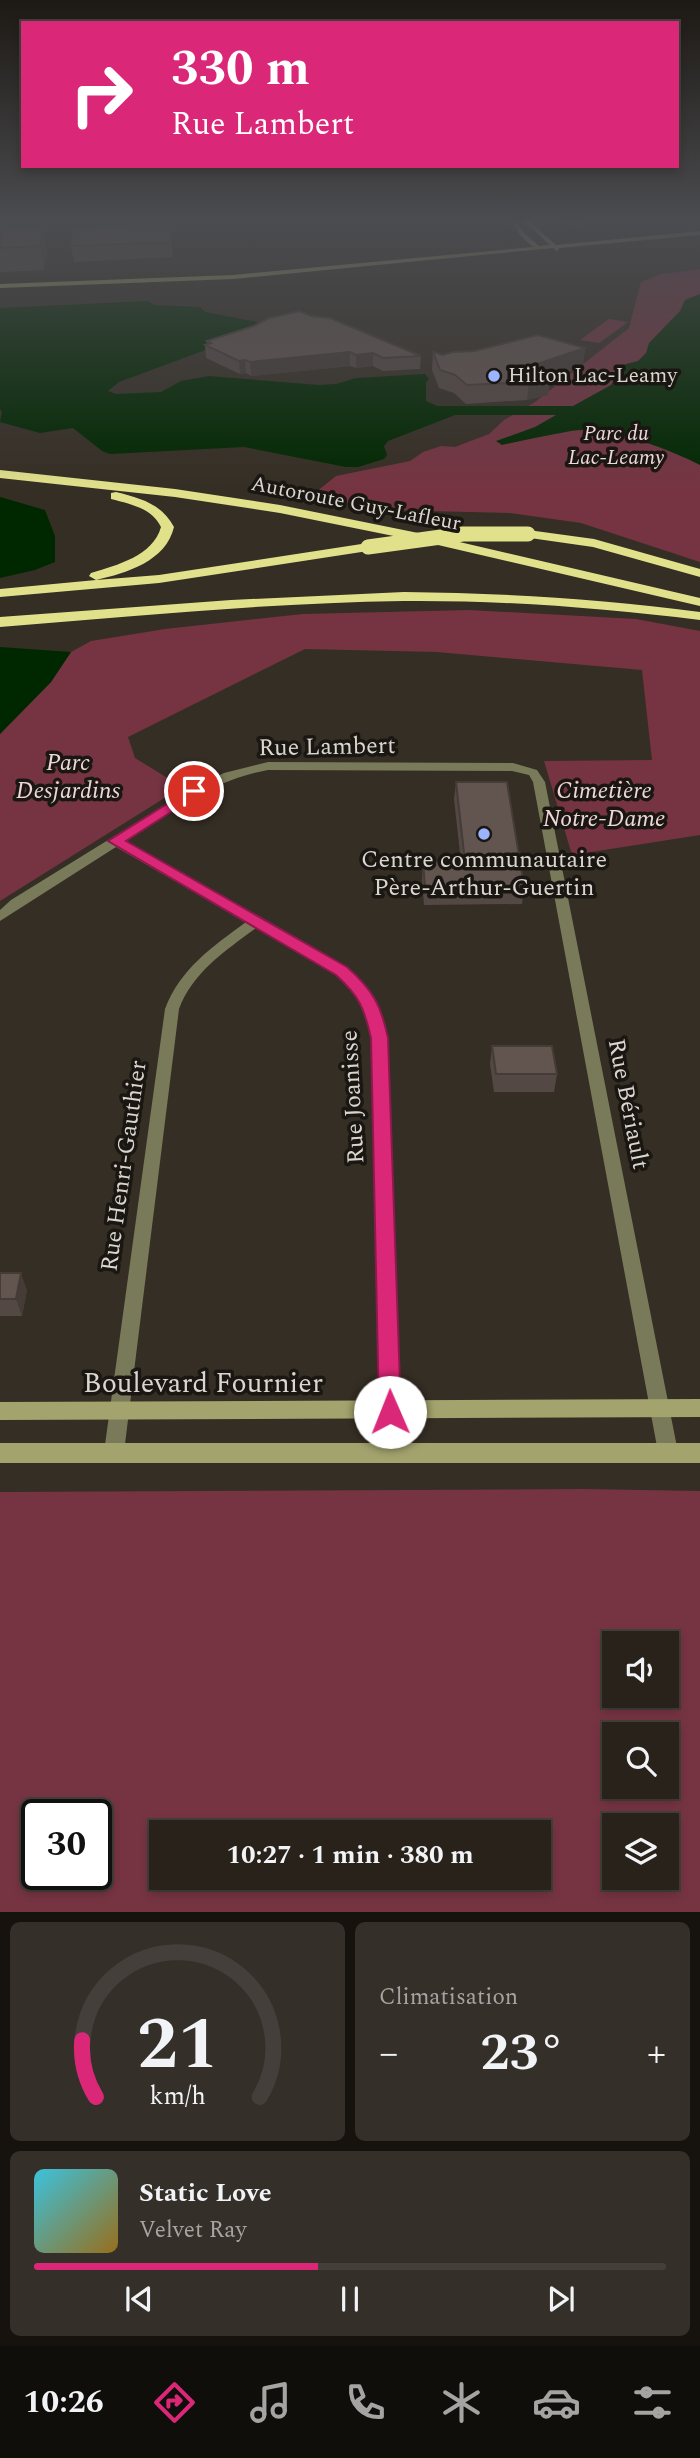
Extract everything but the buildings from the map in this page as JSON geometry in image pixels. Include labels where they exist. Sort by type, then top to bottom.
[{"type":"highway","name":"Autoroute Guy-Lafleur","points":[[0,467],[152,482],[309,506],[700,594]]},
{"type":"highway","name":"Autoroute Guy-Lafleur","points":[[0,476],[159,491],[318,516],[700,602]]},
{"type":"highway","points":[[0,476],[138,502],[159,513],[168,528],[165,540],[158,549],[128,567],[96,576],[1,593]]},
{"type":"highway","points":[[1,593],[170,578],[456,535],[528,534],[594,543],[700,573]]},
{"type":"highway","points":[[0,622],[286,602],[416,597],[569,601],[700,616]]},
{"type":"main road","name":"Boulevard Fournier","points":[[0,1411],[390,1412],[700,1408]]},
{"type":"main road","points":[[0,1452],[700,1453]]},
{"type":"street","name":"Rue Lambert","points":[[0,917],[16,903],[207,783],[249,769],[276,766],[513,766],[528,770]]},
{"type":"street","name":"Rue Bériault","points":[[528,770],[539,782],[668,1452]]},
{"type":"street","name":"Rue Joanisse","points":[[115,841],[352,979],[369,999],[377,1023],[391,1451]]},
{"type":"street","name":"Rue Henri-Gauthier","points":[[114,1452],[172,1009],[181,985],[190,974],[254,922]]},
{"type":"green space","name":"Parc du Lac-Leamy","points":[[633,311],[700,311],[700,562],[581,523],[510,513],[385,510],[311,496],[336,476],[410,461],[423,452],[441,446],[455,447],[489,434],[504,420],[535,402],[629,328]]},
{"type":"green space","points":[[609,319],[628,322],[599,343],[580,340]]},
{"type":"green space","points":[[469,610],[636,619],[700,631],[700,835],[572,855],[544,761],[652,760],[642,670],[437,652],[305,649],[128,737],[135,758],[182,787],[0,901],[0,734],[51,682],[71,652],[91,641],[165,629],[303,614]]},
{"type":"green space","points":[[583,1489],[700,1491],[700,1912],[0,1912],[0,1492]]},
{"type":"shaded area","points":[[0,311],[204,311],[262,323],[227,342],[119,382],[108,391],[116,394],[161,392],[181,381],[209,376],[319,385],[336,384],[356,378],[425,374],[429,379],[426,382],[426,401],[437,406],[573,406],[611,385],[622,365],[638,361],[646,353],[649,343],[680,311],[700,311],[700,465],[672,452],[619,435],[585,430],[502,445],[496,441],[535,427],[556,415],[455,415],[388,441],[384,446],[387,455],[384,459],[358,467],[244,447],[110,454],[102,451],[73,428],[40,433],[0,422]]},
{"type":"shaded area","points":[[0,497],[45,510],[55,536],[55,562],[0,578]]},
{"type":"shaded area","points":[[0,647],[71,652],[51,682],[0,734]]},
{"type":"place","name":"Hilton Lac-Leamy","points":[[494,376]]},
{"type":"place","name":"Centre communautaire Père-Arthur-Guertin","points":[[484,834]]},
{"type":"route","points":[[194,791],[115,841],[342,971],[362,989],[374,1011],[380,1038],[390,1412]]},
{"type":"park label","name":"Parc Desjardins","points":[[68,777]]},
{"type":"park label","name":"Cimetière Notre-Dame","points":[[604,805]]}]
